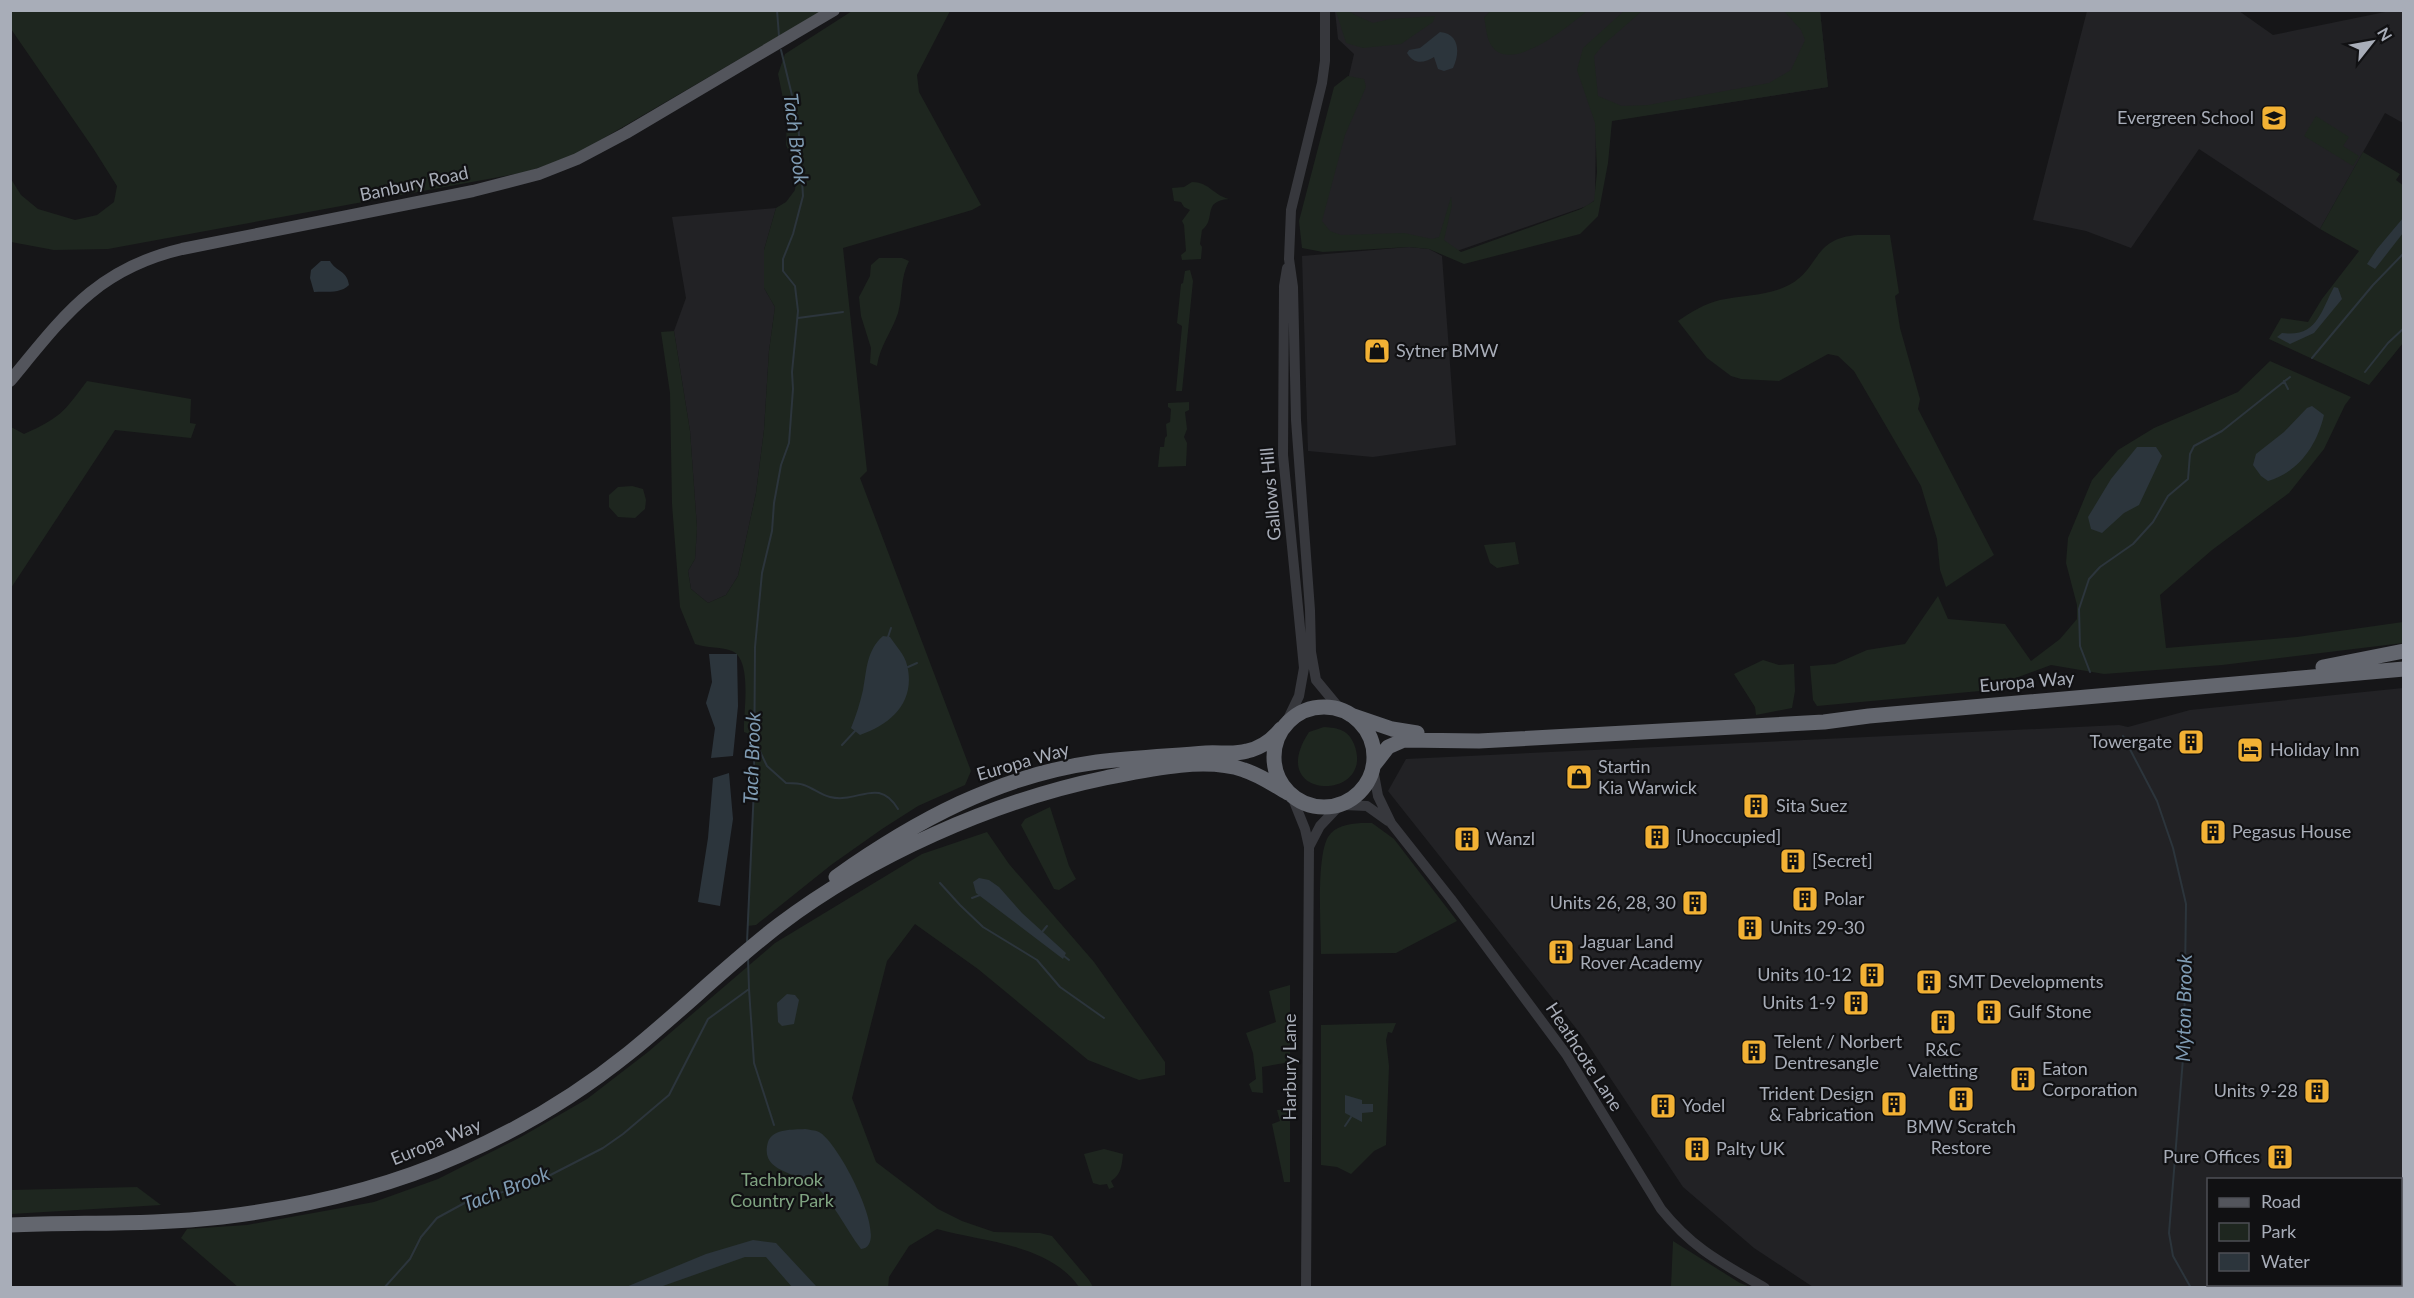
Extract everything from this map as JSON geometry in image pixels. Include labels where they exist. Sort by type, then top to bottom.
[{"type":"highway","name":"Europa Way","points":[[2189,688],[2265,678],[2403,651]]},
{"type":"highway","points":[[2349,662],[2403,659]]},
{"type":"highway","name":"Europa Way","points":[[1373,767],[1388,747],[1404,740],[1479,741],[1712,727],[1757,719],[1824,714],[1869,716],[2403,669]]},
{"type":"highway","points":[[1326,706],[1344,712],[1369,736],[1373,748],[1373,767],[1359,793],[1341,806],[1312,807],[1290,796],[1279,778],[1275,763],[1275,752],[1283,726],[1309,708],[1326,706]]},
{"type":"highway","name":"Europa Way","points":[[1344,712],[1410,732],[1479,736],[1492,739]]},
{"type":"highway","name":"Europa Way","points":[[10,1225],[219,1217],[330,1200],[415,1173],[487,1143],[560,1102],[628,1053],[802,907],[832,879],[913,826],[952,805],[1050,771],[1096,762],[1248,751],[1271,740],[1283,726]]},
{"type":"highway","name":"Europa Way","points":[[802,907],[882,860],[1004,806],[1088,782],[1151,770],[1226,765],[1243,769],[1290,796]]},
{"type":"highway","points":[[985,792],[1006,795],[1061,780],[1121,769],[1151,770]]},
{"type":"highway","points":[[832,879],[968,809],[989,801],[1004,806]]},
{"type":"main road","name":"Banbury Road","points":[[10,381],[76,304],[109,277],[141,261],[182,249],[474,191],[539,174],[577,159],[626,133],[834,10]]},
{"type":"street","name":"Gallows Hill","points":[[1283,726],[1299,696],[1304,668],[1284,468],[1282,420],[1284,286],[1289,259],[1291,210],[1323,82],[1326,53],[1325,10]]},
{"type":"street","name":"Gallows Hill","points":[[1289,259],[1293,287],[1295,398],[1311,652],[1316,680],[1344,712]]},
{"type":"street","name":"Heathcote Lane","points":[[1373,767],[1378,796],[1391,823],[1451,899],[1566,1054],[1653,1197],[1671,1221],[1703,1252],[1765,1287]]},
{"type":"street","name":"Harbury Lane","points":[[1290,796],[1305,829],[1308,847],[1306,1287]]},
{"type":"street","name":"Heathcote Lane","points":[[1341,806],[1367,806],[1391,823]]},
{"type":"street","points":[[1308,847],[1320,826],[1341,806]]},
{"type":"shaded area","points":[[1335,11],[1820,11],[1828,87],[1596,123],[1595,200],[1587,206],[1454,252],[1409,240],[1311,239],[1354,54],[1338,39]]},
{"type":"shaded area","points":[[2087,11],[2239,11],[2273,35],[2390,11],[2403,11],[2403,123],[2385,113],[2320,229],[2199,149],[2131,248],[2086,231],[2033,220]]},
{"type":"shaded area","points":[[776,208],[764,250],[764,288],[775,307],[756,493],[738,576],[726,595],[708,603],[691,589],[688,571],[695,559],[697,528],[690,431],[674,331],[686,298],[672,217]]},
{"type":"shaded area","name":"Sytner BMW","points":[[1409,247],[1429,249],[1442,256],[1456,445],[1373,457],[1308,451],[1302,256]]},
{"type":"shaded area","points":[[2403,688],[2403,1287],[1813,1287],[1754,1248],[1683,1187],[1583,1037],[1388,791],[1406,759],[2119,725],[2128,727],[2190,710]]},
{"type":"green space","points":[[10,11],[822,11],[573,156],[526,172],[108,249],[54,250],[11,242],[11,179],[21,195],[38,209],[75,220],[97,215],[114,202],[117,186],[11,29]]},
{"type":"green space","points":[[852,11],[950,11],[917,75],[919,92],[981,205],[972,210],[843,248],[867,471],[860,478],[971,771],[965,785],[918,806],[882,829],[831,865],[756,925],[747,926],[757,728],[752,735],[744,732],[746,688],[743,665],[739,656],[732,651],[695,644],[680,607],[672,504],[670,393],[661,332],[674,331],[690,431],[697,528],[695,559],[688,571],[691,589],[708,603],[726,595],[738,576],[756,493],[775,307],[764,288],[764,250],[776,208],[786,202],[795,190],[797,170],[786,145],[787,118],[778,74],[785,54]]},
{"type":"green space","points":[[1336,11],[1349,11],[1373,23],[1390,19],[1435,16],[1433,22],[1401,44],[1363,48],[1346,43]]},
{"type":"green space","points":[[1490,11],[1587,11],[1538,46],[1509,55],[1497,51],[1489,41],[1484,18]]},
{"type":"green space","points":[[1624,11],[1642,11],[1603,45],[1594,56],[1598,96],[1622,106],[1648,105],[1769,83],[1791,70],[1805,40],[1801,30],[1784,11],[1820,11],[1828,87],[1612,121],[1608,163],[1598,216],[1580,234],[1464,264],[1429,249],[1409,247],[1323,252],[1302,248],[1299,221],[1334,87],[1348,76],[1364,79],[1366,87],[1345,135],[1322,221],[1330,231],[1341,235],[1404,233],[1432,239],[1439,237],[1451,197],[1452,205],[1444,240],[1461,252],[1581,209],[1594,201],[1597,172],[1595,123],[1577,70],[1583,48]]},
{"type":"green space","points":[[2316,116],[2349,137],[2343,146],[2359,156],[2353,166],[2304,136]]},
{"type":"green space","points":[[2363,152],[2400,174],[2396,180],[2404,186],[2403,343],[2369,385],[2269,339],[2281,318],[2308,322],[2322,299],[2359,251],[2320,229]]},
{"type":"green space","points":[[1192,182],[1203,184],[1229,199],[1220,200],[1212,207],[1209,221],[1202,230],[1201,259],[1182,260],[1181,255],[1186,251],[1182,221],[1190,210],[1181,202],[1174,201],[1172,188],[1184,187]]},
{"type":"green space","points":[[1890,235],[1899,293],[1895,296],[1900,328],[1920,399],[1918,409],[1994,555],[1946,587],[1940,570],[1937,539],[1921,486],[1854,371],[1838,356],[1828,354],[1779,381],[1741,379],[1731,376],[1707,358],[1678,321],[1714,302],[1781,289],[1799,278],[1824,248],[1832,242],[1843,237]]},
{"type":"green space","points":[[879,258],[902,258],[909,261],[904,274],[898,313],[877,366],[870,363],[871,348],[861,316],[859,297],[870,276],[871,265]]},
{"type":"green space","points":[[1190,270],[1193,281],[1182,391],[1176,391],[1182,326],[1177,323],[1181,284],[1185,271]]},
{"type":"green space","points":[[2270,361],[2351,397],[2324,449],[2289,493],[2212,550],[2160,595],[2166,648],[2297,637],[2403,622],[2403,643],[2222,665],[2104,674],[2051,665],[1980,691],[1817,706],[1813,700],[1810,666],[1835,664],[1867,650],[1905,644],[1938,596],[1948,619],[2005,624],[2031,661],[2060,639],[2077,619],[2077,605],[2066,563],[2068,538],[2092,480],[2118,450],[2154,428],[2238,392]]},
{"type":"green space","points":[[87,381],[191,399],[190,423],[196,424],[191,438],[115,430],[11,588],[11,427],[24,434],[46,423],[66,407]]},
{"type":"green space","points":[[1189,402],[1189,410],[1185,412],[1186,466],[1158,467],[1160,447],[1164,447],[1167,436],[1166,424],[1170,422],[1171,409],[1168,403]]},
{"type":"green space","points":[[632,486],[643,489],[646,500],[645,509],[635,518],[618,517],[609,507],[609,495],[618,487]]},
{"type":"green space","points":[[1515,542],[1519,564],[1497,568],[1490,563],[1484,545]]},
{"type":"green space","points":[[1763,660],[1779,665],[1794,664],[1795,691],[1792,708],[1756,715],[1755,707],[1734,674]]},
{"type":"green space","points":[[1324,727],[1339,729],[1349,736],[1354,744],[1357,763],[1350,776],[1338,784],[1323,786],[1309,782],[1300,772],[1299,755],[1309,732]]},
{"type":"green space","points":[[1050,807],[1069,866],[1076,879],[1059,890],[1054,889],[1021,825],[1025,819]]},
{"type":"green space","points":[[1361,823],[1372,823],[1394,839],[1457,921],[1396,953],[1321,954],[1320,911],[1324,847],[1334,830]]},
{"type":"green space","name":"Tachbrook Country Park","points":[[987,832],[1009,864],[1094,962],[1165,1062],[1165,1075],[1139,1080],[1088,1060],[978,969],[915,924],[887,961],[852,1098],[876,1162],[938,1209],[962,1221],[994,1232],[1040,1233],[1052,1236],[1093,1287],[1079,1287],[1066,1273],[1033,1253],[937,1229],[909,1246],[889,1277],[888,1288],[238,1287],[181,1238],[187,1229],[247,1225],[374,1202],[438,1179],[521,1137],[587,1099],[648,1052],[775,943],[922,854]]},
{"type":"green space","points":[[1290,985],[1290,1062],[1262,1067],[1263,1093],[1252,1092],[1249,1084],[1256,1079],[1253,1053],[1246,1033],[1276,1022],[1269,991]]},
{"type":"green space","points":[[1396,1023],[1392,1033],[1388,1032],[1386,1040],[1389,1066],[1386,1145],[1374,1151],[1351,1174],[1337,1167],[1321,1165],[1321,1025]]},
{"type":"green space","points":[[1290,1109],[1290,1182],[1284,1182],[1272,1124],[1280,1121],[1277,1110]]},
{"type":"green space","points":[[1104,1149],[1123,1154],[1119,1173],[1111,1181],[1114,1187],[1109,1189],[1107,1184],[1093,1183],[1084,1154]]},
{"type":"green space","points":[[137,1187],[161,1205],[11,1214],[11,1190]]},
{"type":"green space","points":[[1673,1241],[1740,1283],[1750,1287],[1671,1287]]},
{"type":"water","points":[[1440,32],[1451,36],[1457,45],[1457,56],[1453,68],[1444,71],[1438,69],[1434,57],[1419,62],[1413,60],[1407,53],[1409,50],[1420,48]]},
{"type":"water","points":[[2403,218],[2403,233],[2375,269],[2367,264],[2377,249]]},
{"type":"water","points":[[321,261],[330,261],[346,276],[349,285],[337,291],[314,292],[310,278],[311,270]]},
{"type":"water","points":[[2334,287],[2338,288],[2342,299],[2314,333],[2290,344],[2277,337],[2282,333],[2294,333],[2310,327],[2321,313]]},
{"type":"water","points":[[2312,406],[2324,415],[2317,437],[2297,464],[2279,477],[2268,481],[2253,465],[2256,454]]},
{"type":"water","points":[[2137,447],[2156,447],[2162,456],[2139,505],[2124,513],[2102,533],[2091,529],[2088,517],[2111,479]]},
{"type":"water","points":[[883,636],[890,637],[904,658],[909,678],[908,690],[905,700],[891,718],[860,735],[851,728],[861,700],[870,654]]},
{"type":"water","points":[[709,654],[737,654],[738,706],[733,756],[711,758],[715,728],[706,703],[712,682]]},
{"type":"water","points":[[729,773],[733,819],[720,906],[698,902],[708,838],[713,778]]},
{"type":"water","points":[[979,878],[989,880],[999,887],[1022,913],[1066,953],[1063,959],[976,893],[973,882]]},
{"type":"water","points":[[787,994],[795,995],[799,1000],[794,1024],[782,1026],[778,1022],[777,1003]]},
{"type":"water","points":[[1345,1095],[1362,1100],[1362,1104],[1373,1104],[1373,1112],[1362,1113],[1362,1122],[1345,1113]]},
{"type":"water","points":[[805,1129],[819,1132],[828,1140],[850,1173],[860,1194],[871,1231],[869,1244],[861,1249],[833,1207],[814,1185],[774,1166],[769,1160],[768,1142],[774,1134]]},
{"type":"water","points":[[753,1240],[776,1243],[816,1286],[792,1287],[766,1257],[745,1257],[660,1287],[626,1287],[706,1254]]},
{"type":"waterway","name":"Tach Brook","points":[[777,10],[779,36]]},
{"type":"waterway","name":"Tach Brook","points":[[747,942],[754,788],[755,647],[762,573],[772,531],[774,503],[781,465],[789,443],[792,372],[798,311],[795,286],[783,271],[783,259],[793,234],[803,196],[798,120],[781,50]]},
{"type":"waterway","name":"Myton Brook","points":[[2312,358],[2373,285],[2404,253]]},
{"type":"waterway","points":[[798,318],[843,312]]},
{"type":"waterway","points":[[2365,372],[2388,343],[2404,328]]},
{"type":"waterway","name":"Myton Brook","points":[[2090,672],[2080,646],[2079,609],[2089,579],[2100,567],[2133,544],[2153,522],[2168,496],[2188,479],[2190,454],[2194,446],[2222,431],[2290,377]]},
{"type":"waterway","name":"Myton Brook","points":[[2284,381],[2288,389]]},
{"type":"waterway","points":[[888,637],[891,628]]},
{"type":"waterway","points":[[908,667],[917,663]]},
{"type":"waterway","points":[[842,745],[855,731]]},
{"type":"waterway","name":"Myton Brook","points":[[2123,736],[2157,801],[2173,848],[2186,904],[2184,1046],[2169,1233],[2173,1256],[2191,1288]]},
{"type":"waterway","points":[[755,741],[767,766],[786,783],[802,784],[827,796],[840,798],[867,793],[883,794],[898,809]]},
{"type":"waterway","points":[[940,883],[983,927],[1037,960],[1060,987],[1104,1018]]},
{"type":"waterway","points":[[972,898],[980,895]]},
{"type":"waterway","points":[[1042,932],[1047,926]]},
{"type":"waterway","points":[[1064,956],[1069,960]]},
{"type":"waterway","name":"Tach Brook","points":[[384,1288],[410,1259],[421,1237],[437,1218],[470,1200],[531,1185],[603,1148],[669,1095],[708,1019],[749,989],[748,957]]},
{"type":"waterway","points":[[749,989],[754,1063],[774,1125]]},
{"type":"waterway","points":[[1345,1126],[1351,1117]]},
{"type":"place","name":"Evergreen School","points":[[2274,118]]},
{"type":"place","name":"Sytner BMW","points":[[1377,351]]},
{"type":"place","name":"Towergate","points":[[2191,742]]},
{"type":"place","name":"Holiday Inn","points":[[2250,750]]},
{"type":"place","name":"Startin Kia Warwick","points":[[1579,777]]},
{"type":"place","name":"Sita Suez","points":[[1756,806]]},
{"type":"place","name":"Pegasus House","points":[[2213,832]]},
{"type":"place","name":"[Unoccupied]","points":[[1657,837]]},
{"type":"place","name":"Wanzl","points":[[1467,839]]},
{"type":"place","name":"[Secret]","points":[[1793,861]]},
{"type":"place","name":"Polar","points":[[1805,899]]},
{"type":"place","name":"Units 26, 28, 30","points":[[1695,903]]},
{"type":"place","name":"Units 29-30","points":[[1750,928]]},
{"type":"place","name":"Jaguar Land Rover Academy","points":[[1561,952]]},
{"type":"place","name":"Units 10-12","points":[[1872,975]]},
{"type":"place","name":"SMT Developments","points":[[1929,982]]},
{"type":"place","name":"Units 1-9","points":[[1856,1003]]},
{"type":"place","name":"Gulf Stone","points":[[1989,1012]]},
{"type":"place","name":"R&C Valetting","points":[[1943,1022]]},
{"type":"place","name":"Telent / Norbert Dentresangle","points":[[1754,1052]]},
{"type":"place","name":"Eaton Corporation","points":[[2023,1079]]},
{"type":"place","name":"Units 9-28","points":[[2317,1091]]},
{"type":"place","name":"BMW Scratch Restore","points":[[1961,1099]]},
{"type":"place","name":"Trident Design & Fabrication","points":[[1894,1104]]},
{"type":"place","name":"Yodel","points":[[1663,1106]]},
{"type":"place","name":"Palty UK","points":[[1697,1149]]},
{"type":"place","name":"Pure Offices","points":[[2280,1157]]}]
